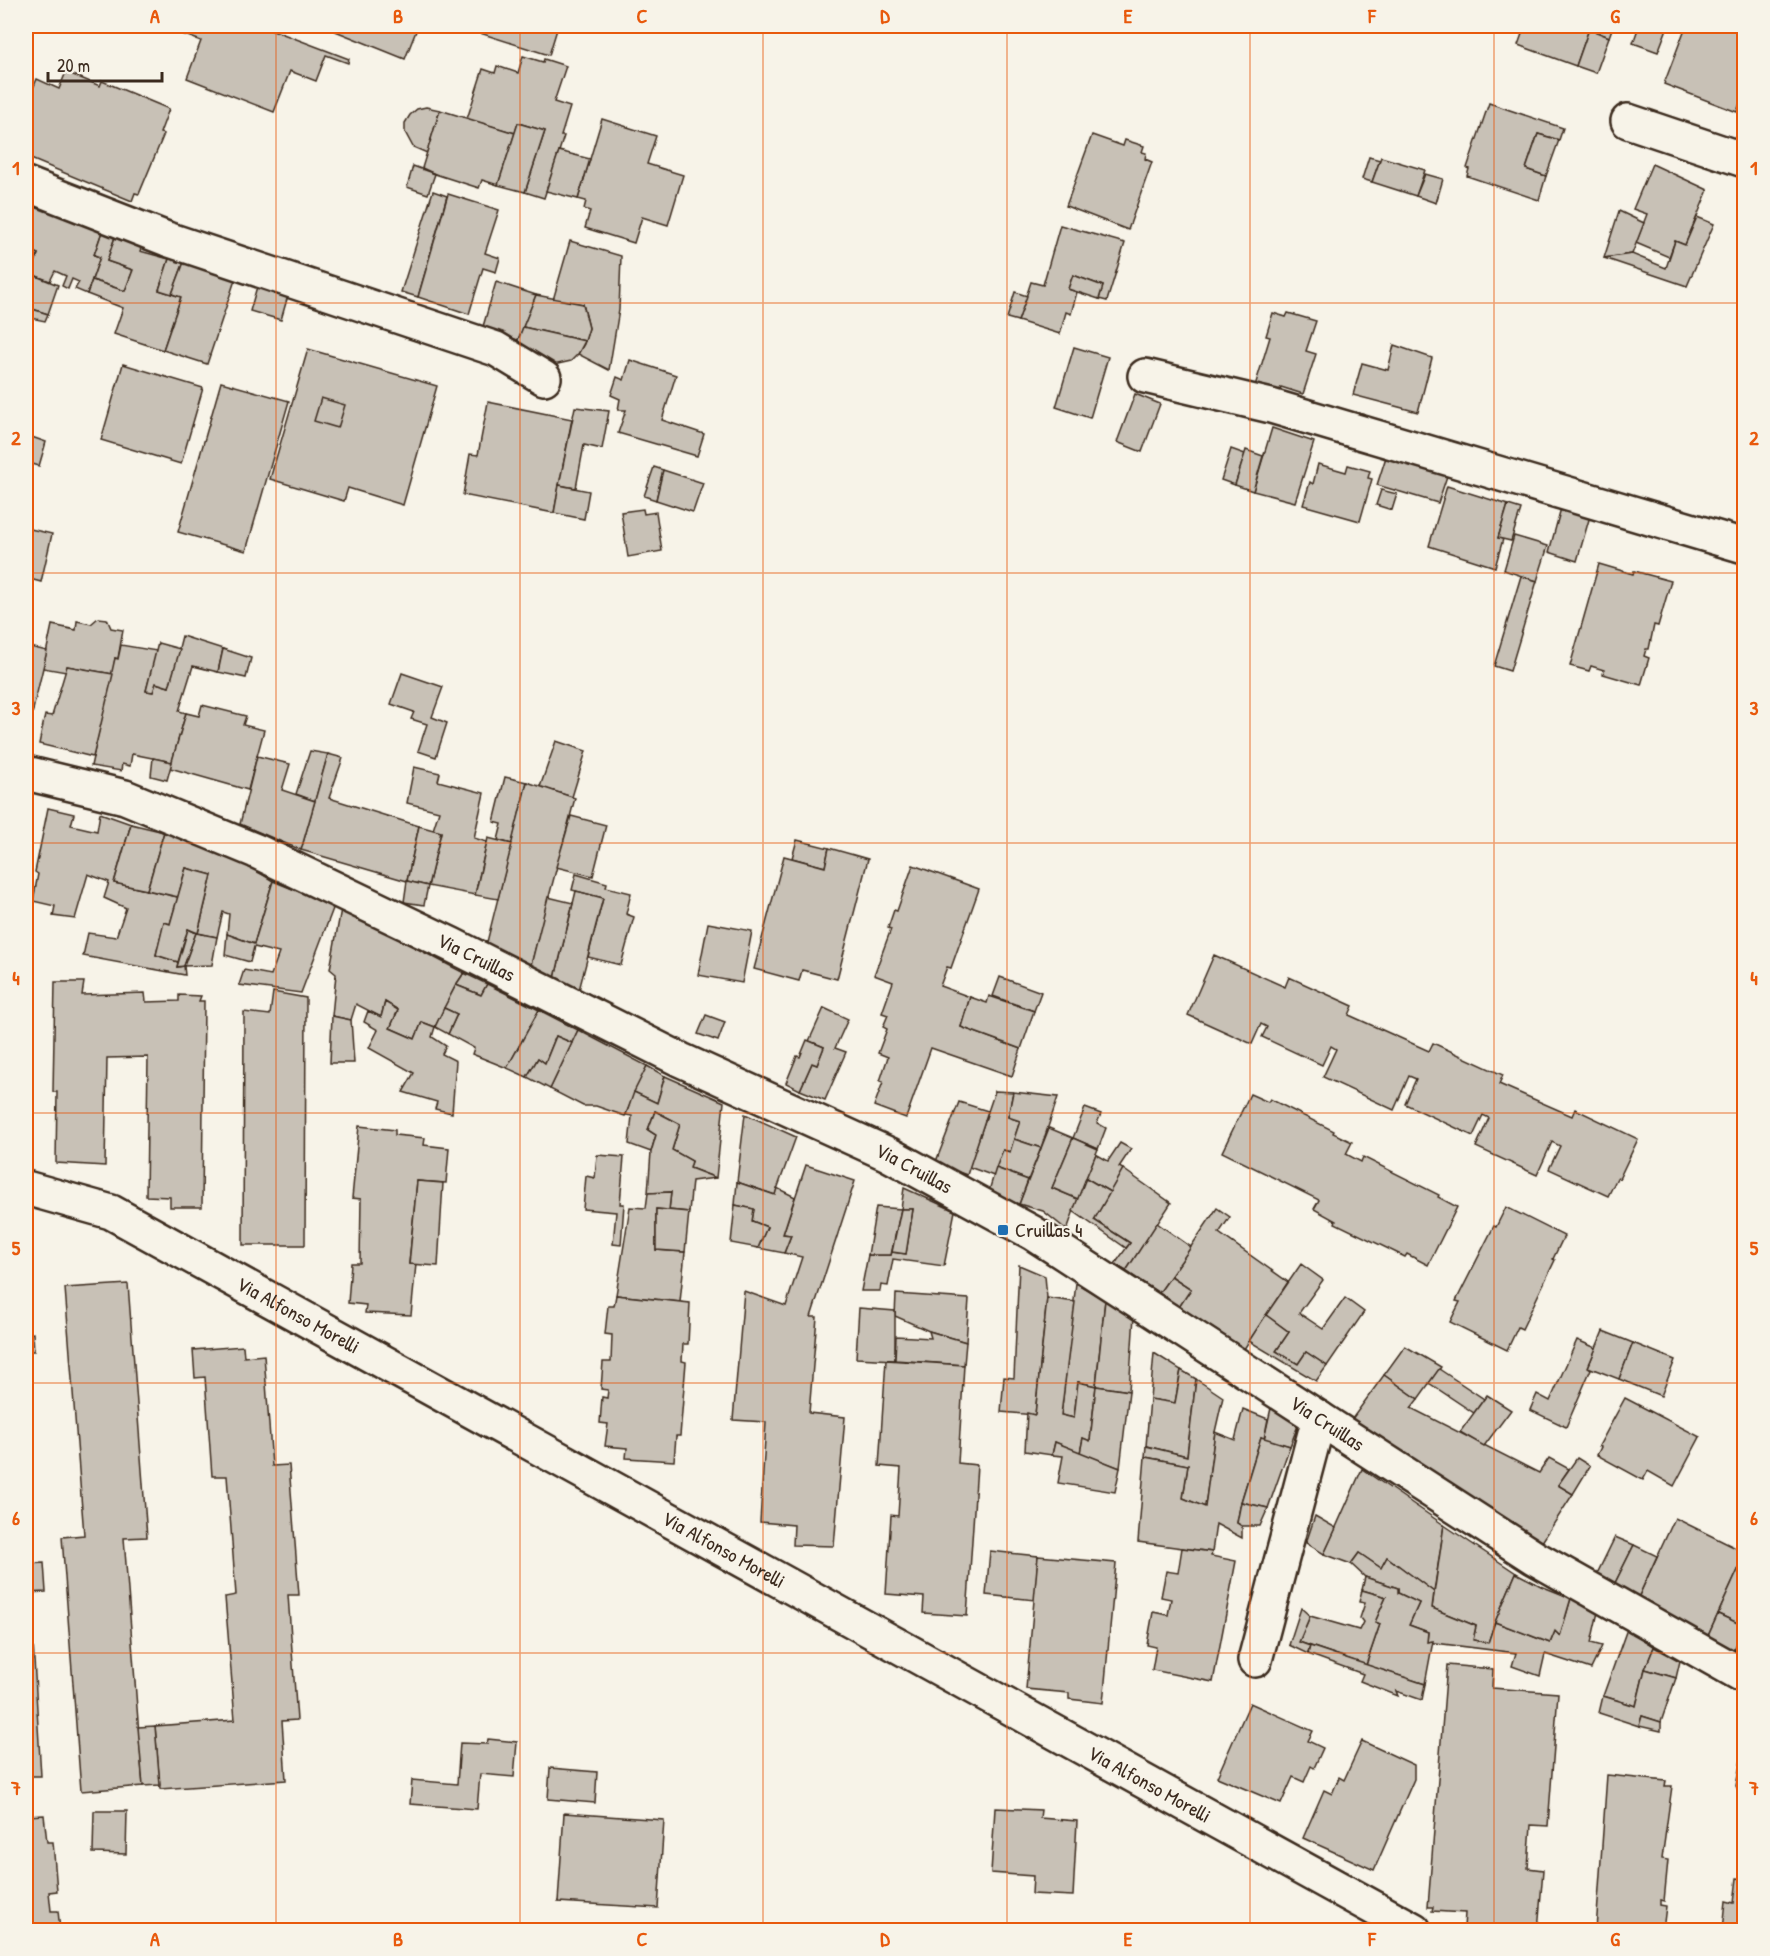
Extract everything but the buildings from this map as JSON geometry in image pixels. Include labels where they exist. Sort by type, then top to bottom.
[{"type":"street","points":[[1628,121],[1744,160]]},
{"type":"street","points":[[26,184],[167,239],[496,349],[544,378]]},
{"type":"street","points":[[1145,376],[1271,406],[1744,546]]},
{"type":"street","name":"Via Cruillas","points":[[26,773],[124,797],[256,851],[452,945],[681,1060],[888,1154],[1033,1233],[1535,1558],[1744,1677]]},
{"type":"street","name":"Via Alfonso Morelli","points":[[26,1188],[111,1212],[1414,1930]]},
{"type":"street","points":[[1255,1660],[1319,1418]]},
{"type":"place","name":"Cruillas 4","points":[[1003,1230]]}]
